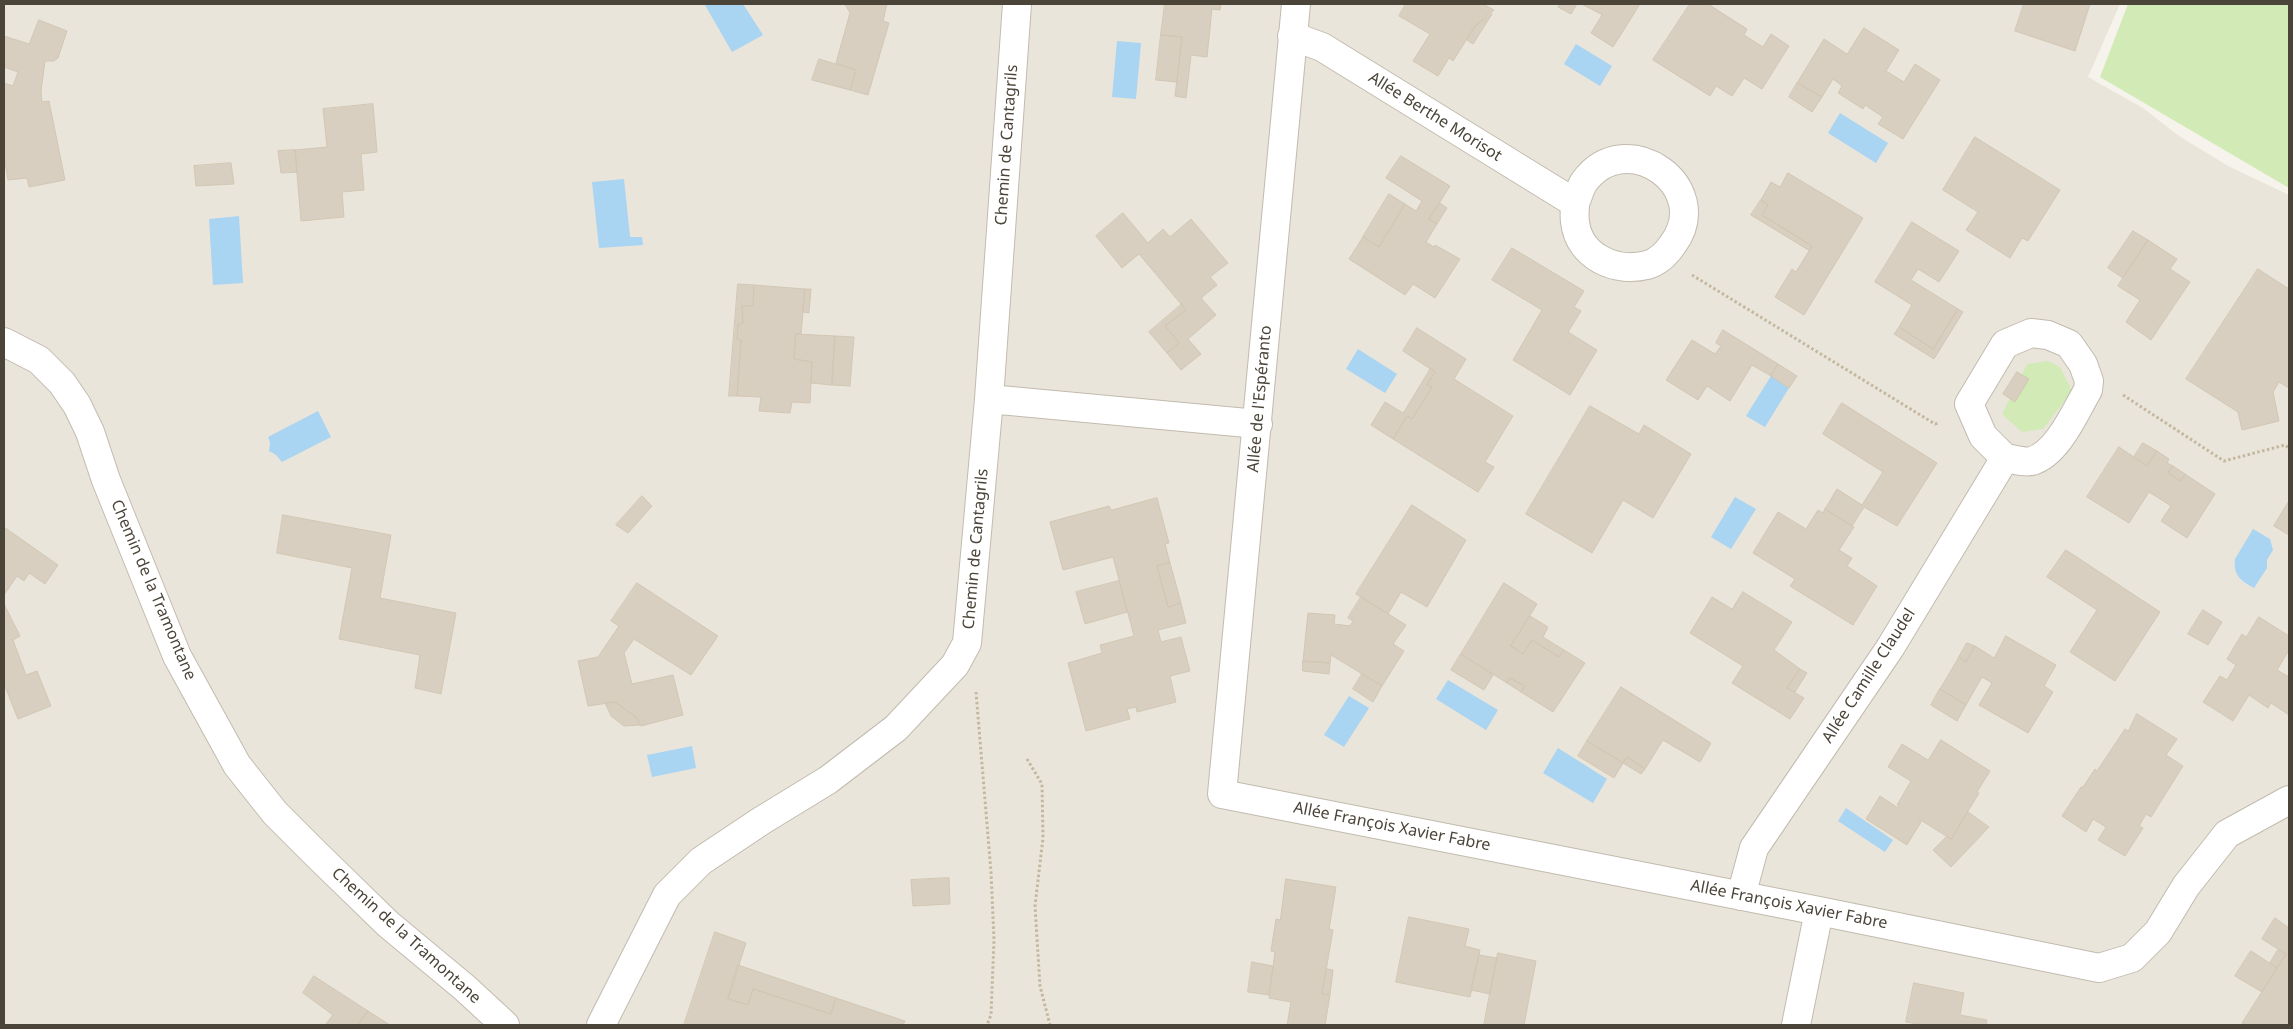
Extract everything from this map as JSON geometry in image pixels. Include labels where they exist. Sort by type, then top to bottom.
[{"type":"street","name":"Chemin de Cantagrils","points":[[601,1025],[667,895],[701,861],[828,780],[896,728],[955,664],[967,644],[989,399],[1018,4]]},
{"type":"street","name":"Allée de l'Espéranto","points":[[1222,794],[1296,4]]},
{"type":"street","name":"Allée Berthe Morisot","points":[[1292,36],[1322,47],[1575,203]]},
{"type":"street","points":[[1622,158],[1645,161],[1665,172],[1679,191],[1684,213],[1680,236],[1666,255],[1650,265],[1630,268],[1611,265],[1594,256],[1582,241],[1575,223],[1575,203],[1584,182],[1600,166],[1622,158]]},
{"type":"street","points":[[2031,332],[2070,344],[2083,364],[2089,381],[2088,390],[2056,444],[2045,455],[2030,461],[2005,458],[1983,436],[1969,404],[2005,344],[2031,332]]},
{"type":"street","name":"Chemin de la Tramontane","points":[[4,342],[39,360],[62,383],[77,405],[90,432],[106,480],[178,656],[238,765],[275,812],[316,854],[388,924],[505,1025]]},
{"type":"street","points":[[989,399],[1258,424]]},
{"type":"street","name":"Allée Camille Claudel","points":[[1741,896],[1754,848],[1890,648],[2005,458]]},
{"type":"street","name":"Allée François Xavier Fabre","points":[[1222,794],[1819,910],[2099,968],[2132,958],[2158,932],[2186,886],[2228,834],[2289,800]]},
{"type":"street","points":[[1796,1025],[1819,910]]},
{"type":"path","points":[[1666,255],[1693,276],[1935,424],[1975,421]]},
{"type":"path","points":[[2089,381],[2111,387],[2224,461],[2285,445],[2289,448]]},
{"type":"path","points":[[967,644],[978,706],[991,872],[994,940],[991,1015],[987,1025]]},
{"type":"path","points":[[1027,759],[1042,784],[1043,838],[1035,906],[1040,986],[1050,1025]]},
{"type":"shaded area","points":[[4,4],[2120,4],[2088,77],[2143,108],[2179,136],[2228,166],[2289,195],[2289,1025],[4,1025]]},
{"type":"green space","points":[[2128,4],[2289,4],[2289,188],[2100,77]]},
{"type":"green space","points":[[2048,361],[2060,367],[2072,391],[2043,429],[2022,432],[2002,414],[2027,364]]},
{"type":"water","points":[[743,4],[763,35],[732,52],[705,5]]},
{"type":"water","points":[[1117,41],[1141,43],[1136,99],[1112,97]]},
{"type":"water","points":[[1576,44],[1612,66],[1600,86],[1564,64]]},
{"type":"water","points":[[1840,113],[1888,143],[1876,163],[1828,133]]},
{"type":"water","points":[[624,179],[630,237],[642,237],[643,245],[599,248],[592,182]]},
{"type":"water","points":[[239,216],[243,283],[213,285],[209,219]]},
{"type":"water","points":[[1358,349],[1397,374],[1385,393],[1346,369]]},
{"type":"water","points":[[1771,376],[1789,388],[1765,427],[1746,416]]},
{"type":"water","points":[[318,411],[331,437],[282,462],[269,451],[270,442],[268,437]]},
{"type":"water","points":[[1735,497],[1756,509],[1731,549],[1711,537]]},
{"type":"water","points":[[2253,529],[2270,539],[2273,550],[2267,560],[2267,568],[2254,588],[2239,577],[2235,569],[2235,559]]},
{"type":"water","points":[[1448,680],[1498,710],[1486,730],[1436,699]]},
{"type":"water","points":[[1349,696],[1369,708],[1344,747],[1324,735]]},
{"type":"water","points":[[692,746],[696,768],[652,777],[647,755]]},
{"type":"water","points":[[1558,748],[1607,779],[1593,803],[1543,773]]},
{"type":"water","points":[[1846,808],[1893,840],[1885,852],[1838,821]]},
{"type":"building","points":[[845,4],[887,4],[883,21],[889,23],[868,95],[850,90],[856,70],[836,63],[850,13]]},
{"type":"building","points":[[1165,4],[1221,4],[1220,10],[1212,9],[1207,57],[1191,55],[1186,98],[1175,96],[1182,37],[1161,35]]},
{"type":"building","points":[[1406,4],[1483,4],[1494,10],[1475,26],[1453,61],[1449,58],[1438,76],[1413,61],[1430,34],[1399,16]]},
{"type":"building","points":[[1560,4],[1577,4],[1571,14],[1558,7]]},
{"type":"building","points":[[1582,4],[1640,4],[1613,47],[1591,33],[1602,15]]},
{"type":"building","points":[[1690,4],[1708,4],[1747,29],[1744,35],[1763,47],[1771,34],[1789,46],[1762,89],[1744,78],[1732,96],[1716,86],[1710,96],[1653,60]]},
{"type":"building","points":[[2024,4],[2090,4],[2075,51],[2015,31]]},
{"type":"building","points":[[1492,14],[1473,44],[1467,40],[1475,26]]},
{"type":"building","points":[[39,20],[67,31],[58,58],[54,61],[45,61],[41,91],[42,102],[49,101],[65,180],[29,187],[27,178],[8,180],[4,157],[4,83],[13,86],[18,72],[4,67],[4,36],[29,44]]},
{"type":"building","points":[[1864,28],[1899,50],[1886,71],[1904,82],[1915,64],[1940,80],[1903,139],[1878,124],[1883,117],[1865,105],[1863,109],[1838,93],[1842,86],[1833,79],[1822,97],[1797,83],[1824,39],[1847,54]]},
{"type":"building","points":[[1161,35],[1182,37],[1177,82],[1156,80]]},
{"type":"building","points":[[819,59],[856,70],[850,90],[812,80]]},
{"type":"building","points":[[1797,83],[1822,97],[1812,112],[1789,97]]},
{"type":"building","points":[[373,104],[377,152],[361,154],[364,190],[342,192],[344,217],[301,221],[295,150],[327,147],[323,109]]},
{"type":"building","points":[[1975,137],[2060,190],[2028,241],[2022,238],[2010,258],[1966,230],[1978,212],[1943,190]]},
{"type":"building","points":[[295,150],[297,172],[281,173],[278,151]]},
{"type":"building","points":[[1401,156],[1450,186],[1429,219],[1437,224],[1426,242],[1460,259],[1435,298],[1413,284],[1405,295],[1349,259],[1363,237],[1379,247],[1405,204],[1416,211],[1422,201],[1386,178]]},
{"type":"building","points":[[231,163],[234,184],[196,186],[194,166]]},
{"type":"building","points":[[1788,173],[1863,218],[1804,315],[1775,297],[1792,269],[1796,272],[1812,246],[1762,215],[1768,205],[1761,200],[1771,182],[1780,187]]},
{"type":"building","points":[[1389,194],[1405,204],[1379,247],[1363,237]]},
{"type":"building","points":[[1761,200],[1768,205],[1762,215],[1812,246],[1810,251],[1751,215]]},
{"type":"building","points":[[1440,203],[1447,208],[1437,224],[1429,219]]},
{"type":"building","points":[[1123,213],[1148,243],[1163,229],[1170,237],[1191,219],[1228,263],[1210,277],[1217,285],[1201,298],[1216,315],[1188,339],[1201,354],[1181,370],[1167,353],[1179,343],[1165,326],[1186,310],[1139,254],[1122,268],[1096,236]]},
{"type":"building","points":[[1912,222],[1959,251],[1939,282],[1918,269],[1911,280],[1958,309],[1933,349],[1899,327],[1912,305],[1875,282]]},
{"type":"building","points":[[2133,231],[2148,240],[2123,278],[2108,268]]},
{"type":"building","points":[[2148,240],[2177,259],[2170,269],[2190,282],[2151,340],[2126,322],[2140,300],[2118,286]]},
{"type":"building","points":[[1512,248],[1584,291],[1574,307],[1581,311],[1568,332],[1597,350],[1570,395],[1513,360],[1542,310],[1492,280]]},
{"type":"building","points":[[2258,269],[2289,289],[2289,388],[2279,382],[2273,392],[2279,421],[2242,430],[2238,412],[2186,379]]},
{"type":"building","points":[[738,284],[754,285],[753,306],[742,306],[743,323],[738,324],[737,339],[741,340],[737,396],[729,396]]},
{"type":"building","points":[[754,285],[805,289],[801,334],[796,334],[794,359],[812,362],[810,403],[792,402],[790,413],[759,411],[761,397],[737,396],[741,340],[737,339],[738,324],[743,323],[742,306],[753,306]]},
{"type":"building","points":[[805,289],[811,289],[809,313],[803,312]]},
{"type":"building","points":[[1182,304],[1186,310],[1165,326],[1179,343],[1167,353],[1149,332]]},
{"type":"building","points":[[1958,309],[1963,312],[1934,359],[1894,334],[1899,327],[1933,349]]},
{"type":"building","points":[[1417,328],[1466,359],[1454,379],[1513,416],[1485,462],[1494,467],[1478,492],[1393,439],[1407,416],[1412,419],[1432,387],[1427,385],[1435,372],[1403,351]]},
{"type":"building","points":[[1723,330],[1778,364],[1771,376],[1752,365],[1730,401],[1707,386],[1698,400],[1666,380],[1692,340],[1715,354],[1721,346],[1716,343]]},
{"type":"building","points":[[796,334],[835,336],[832,385],[811,383],[812,362],[794,359]]},
{"type":"building","points":[[835,336],[854,337],[850,386],[832,385]]},
{"type":"building","points":[[1778,364],[1797,376],[1789,388],[1771,376]]},
{"type":"building","points":[[1431,368],[1435,372],[1427,385],[1432,387],[1412,419],[1407,416],[1393,439],[1371,425],[1385,402],[1403,413]]},
{"type":"building","points":[[2017,372],[2029,379],[2015,402],[2003,394]]},
{"type":"building","points":[[1842,403],[1937,463],[1897,526],[1864,507],[1852,526],[1825,509],[1837,489],[1862,505],[1883,472],[1823,434]]},
{"type":"building","points":[[1590,406],[1639,434],[1644,425],[1691,454],[1653,518],[1623,500],[1592,553],[1526,514]]},
{"type":"building","points":[[2143,443],[2157,451],[2147,466],[2134,457]]},
{"type":"building","points":[[2119,447],[2147,466],[2157,451],[2169,459],[2167,463],[2173,466],[2168,473],[2180,481],[2185,474],[2215,494],[2187,538],[2161,521],[2171,506],[2149,492],[2129,523],[2087,497]]},
{"type":"building","points":[[2173,466],[2185,474],[2180,481],[2168,473]]},
{"type":"building","points":[[642,496],[652,506],[628,533],[616,525]]},
{"type":"building","points":[[1157,498],[1169,543],[1165,544],[1170,563],[1157,566],[1168,607],[1181,603],[1186,623],[1158,630],[1161,642],[1181,637],[1190,671],[1170,676],[1176,702],[1137,712],[1136,707],[1127,709],[1130,719],[1086,731],[1068,663],[1102,653],[1100,645],[1134,636],[1113,557],[1063,570],[1050,522],[1109,506],[1111,510]]},
{"type":"building","points":[[2289,501],[2289,535],[2274,526]]},
{"type":"building","points":[[1412,505],[1466,540],[1427,607],[1401,592],[1388,614],[1356,594]]},
{"type":"building","points":[[1825,509],[1854,527],[1839,550],[1852,558],[1847,566],[1877,586],[1853,625],[1790,586],[1795,579],[1753,553],[1778,512],[1806,529],[1818,510],[1823,513]]},
{"type":"building","points":[[283,515],[391,535],[380,598],[456,613],[441,694],[415,688],[420,655],[339,639],[352,568],[277,553]]},
{"type":"building","points":[[4,527],[58,565],[45,584],[29,573],[24,581],[17,576],[4,595]]},
{"type":"building","points":[[2066,550],[2160,612],[2115,681],[2070,652],[2097,610],[2047,577]]},
{"type":"building","points":[[1170,563],[1181,603],[1168,607],[1157,566]]},
{"type":"building","points":[[1119,581],[1127,612],[1085,624],[1076,592]]},
{"type":"building","points":[[637,583],[718,636],[691,675],[634,639],[624,653],[632,684],[673,675],[683,715],[641,726],[637,718],[615,702],[588,706],[578,661],[598,657],[619,626],[611,621]]},
{"type":"building","points":[[1504,583],[1537,604],[1511,646],[1523,654],[1532,640],[1559,657],[1564,650],[1585,663],[1553,712],[1521,692],[1525,686],[1510,678],[1507,683],[1461,654]]},
{"type":"building","points":[[1743,592],[1792,622],[1774,650],[1800,669],[1787,688],[1804,698],[1790,719],[1732,683],[1743,666],[1690,633],[1712,597],[1732,609]]},
{"type":"building","points":[[1361,597],[1406,625],[1393,644],[1404,651],[1382,686],[1331,655],[1330,663],[1303,661],[1308,613],[1335,615],[1334,624],[1350,626],[1353,621],[1348,618]]},
{"type":"building","points":[[4,604],[20,636],[13,640],[26,675],[37,671],[51,706],[18,719],[4,684]]},
{"type":"building","points":[[2203,610],[2222,622],[2208,645],[2188,634]]},
{"type":"building","points":[[1530,616],[1548,627],[1543,637],[1564,650],[1559,657],[1532,640],[1523,654],[1511,646]]},
{"type":"building","points":[[2259,617],[2289,636],[2289,650],[2277,670],[2289,677],[2289,715],[2271,703],[2268,708],[2249,695],[2233,721],[2203,702],[2220,676],[2227,680],[2236,665],[2227,659],[2242,634],[2246,637]]},
{"type":"building","points":[[2006,636],[2056,665],[2044,686],[2053,692],[2028,733],[1979,705],[1992,683],[1982,677],[1966,705],[1940,689],[1959,657],[1966,662],[1975,646],[1994,658]]},
{"type":"building","points":[[1967,643],[1975,646],[1966,662],[1959,657]]},
{"type":"building","points":[[1461,654],[1493,675],[1484,690],[1451,670]]},
{"type":"building","points":[[1303,661],[1330,663],[1329,674],[1303,671]]},
{"type":"building","points":[[1800,669],[1807,673],[1795,692],[1787,688]]},
{"type":"building","points":[[1362,674],[1382,686],[1373,702],[1353,689]]},
{"type":"building","points":[[1510,678],[1525,686],[1521,692],[1507,683]]},
{"type":"building","points":[[1621,687],[1711,743],[1700,762],[1663,740],[1645,769],[1627,757],[1623,763],[1587,741]]},
{"type":"building","points":[[1940,689],[1966,705],[1957,721],[1931,705]]},
{"type":"building","points":[[615,702],[637,718],[640,725],[624,726],[611,716],[605,703]]},
{"type":"building","points":[[2137,714],[2177,739],[2166,755],[2183,766],[2151,817],[2146,814],[2139,826],[2143,828],[2125,856],[2098,840],[2106,827],[2093,819],[2086,832],[2062,816],[2095,769],[2097,771],[2125,729],[2128,731]]},
{"type":"building","points":[[1941,740],[1990,771],[1951,839],[1919,819],[1921,822],[1907,845],[1866,819],[1880,796],[1898,808],[1899,806],[1897,805],[1911,781],[1888,767],[1902,744],[1928,760]]},
{"type":"building","points":[[1587,741],[1623,763],[1614,778],[1578,756]]},
{"type":"building","points":[[1627,757],[1645,769],[1641,774],[1623,763]]},
{"type":"building","points":[[1968,812],[1989,827],[1951,867],[1933,850],[1947,836],[1951,839]]},
{"type":"building","points":[[949,878],[950,904],[913,906],[911,880]]},
{"type":"building","points":[[1286,879],[1336,887],[1329,929],[1333,930],[1322,994],[1330,995],[1325,1025],[1287,1025],[1291,1002],[1269,998],[1275,952],[1271,951],[1276,919],[1280,920]]},
{"type":"building","points":[[1409,917],[1469,929],[1465,946],[1480,950],[1470,997],[1396,982]]},
{"type":"building","points":[[2275,918],[2289,928],[2289,1025],[2245,1025],[2242,1023],[2286,954],[2262,939]]},
{"type":"building","points":[[715,932],[746,943],[728,999],[748,1005],[753,989],[831,1014],[836,998],[905,1021],[903,1025],[684,1025]]},
{"type":"building","points":[[2278,950],[2286,954],[2277,968],[2270,963]]},
{"type":"building","points":[[2251,951],[2277,968],[2262,992],[2235,976]]},
{"type":"building","points":[[1498,953],[1536,961],[1524,1025],[1484,1025]]},
{"type":"building","points":[[1479,955],[1497,958],[1490,994],[1471,990]]},
{"type":"building","points":[[1252,962],[1273,966],[1269,995],[1248,992]]},
{"type":"building","points":[[738,965],[836,998],[831,1014],[753,989],[748,1005],[728,999]]},
{"type":"building","points":[[1327,969],[1333,970],[1330,995],[1322,994]]},
{"type":"building","points":[[314,976],[368,1011],[358,1025],[325,1025],[333,1015],[303,993]]},
{"type":"building","points":[[1914,983],[1964,993],[1960,1015],[1987,1020],[1986,1025],[1924,1025],[1906,1022]]},
{"type":"building","points":[[368,1011],[390,1025],[358,1025]]}]
